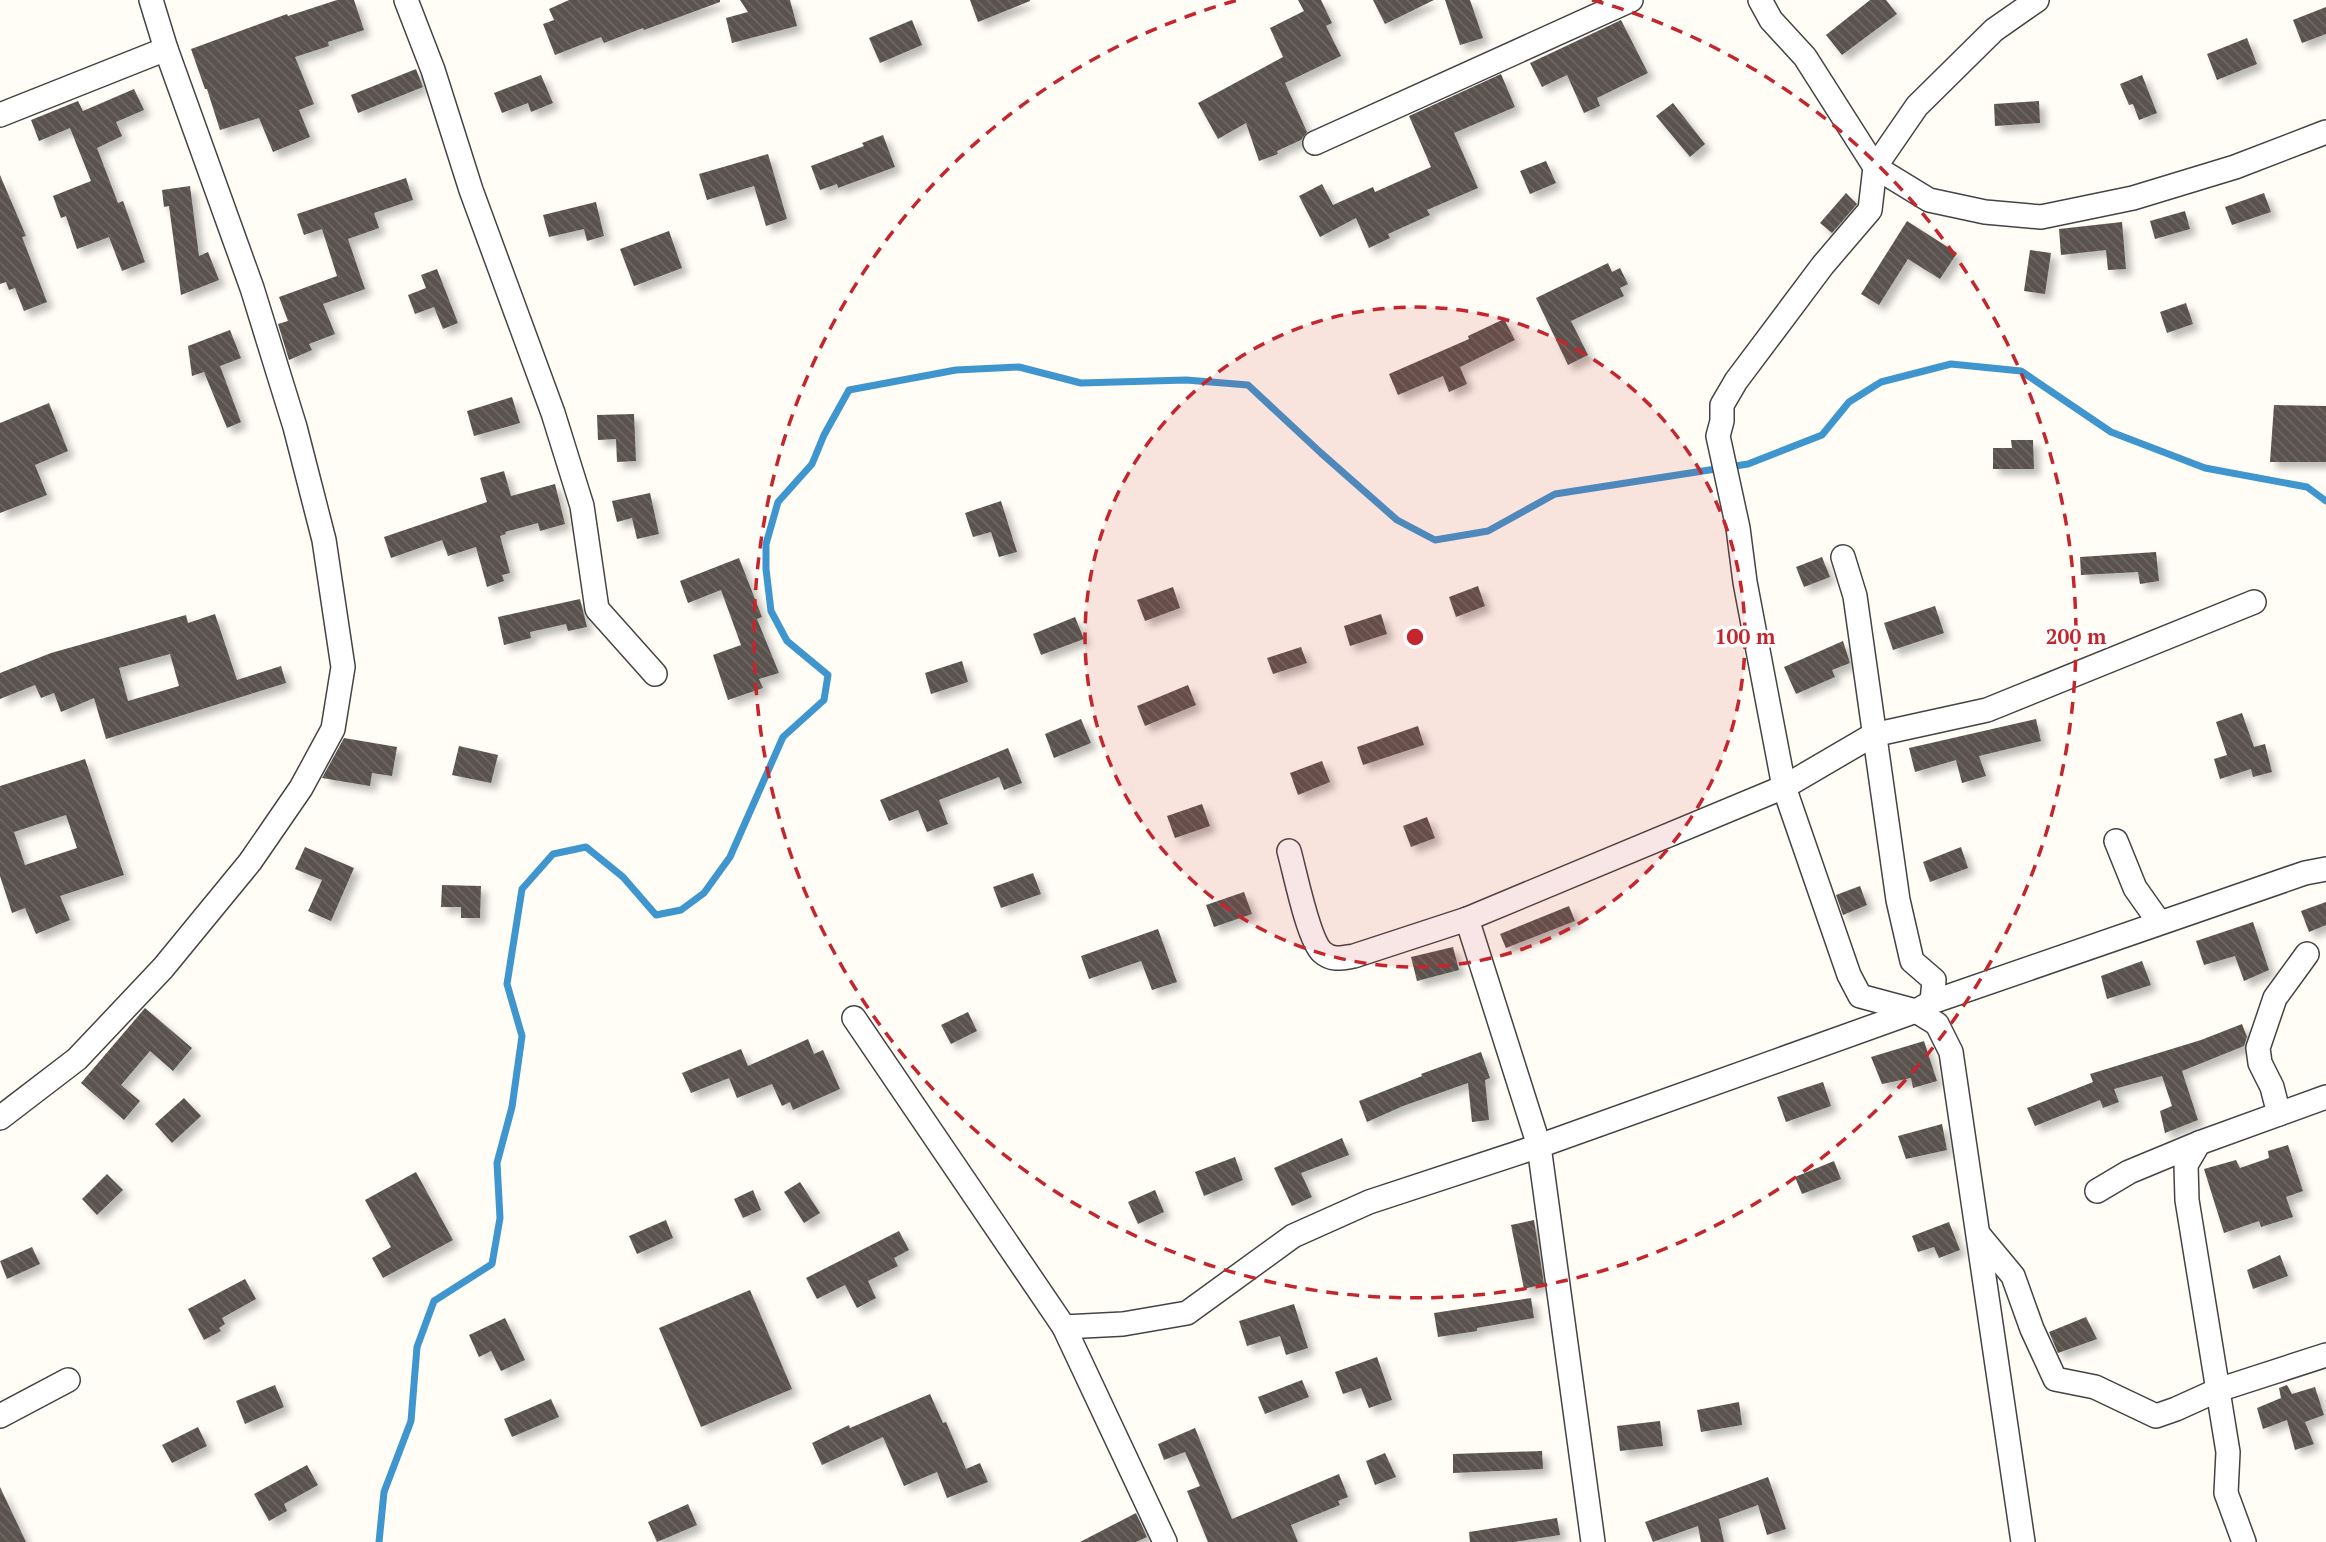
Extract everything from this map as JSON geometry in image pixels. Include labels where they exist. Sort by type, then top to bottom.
[{"type":"street","points":[[0,1118],[78,1059],[163,968],[250,862],[301,788],[333,729],[343,667],[324,540],[295,427],[252,288],[150,0]]},
{"type":"street","points":[[406,0],[433,70],[471,190],[574,479],[582,506],[597,609],[655,674]]},
{"type":"street","points":[[1315,143],[1631,0]]},
{"type":"street","points":[[1760,0],[1771,20],[1805,57],[1875,167],[1929,200],[1985,212],[2041,217],[2133,198],[2235,167],[2326,132]]},
{"type":"street","points":[[2023,1542],[1951,1052],[1924,1006],[1860,996],[1849,975],[1784,787],[1745,582],[1738,528],[1718,436],[1722,405],[1736,381],[1824,264],[1870,210],[1875,167],[1917,106],[1994,30],[2037,0]]},
{"type":"street","points":[[0,115],[166,49]]},
{"type":"street","points":[[1843,557],[1855,596],[1898,900],[1912,961],[1934,979],[1924,1006]]},
{"type":"street","points":[[1289,851],[1312,935],[1321,951],[1336,959],[1354,956],[1467,919],[1784,787],[1873,735],[1986,710],[2254,603]]},
{"type":"street","points":[[2116,841],[2135,888],[2159,922]]},
{"type":"street","points":[[1064,1327],[1123,1324],[1187,1313],[1293,1236],[1369,1202],[1539,1146],[2159,922],[2305,873],[2326,869]]},
{"type":"street","points":[[1467,919],[1539,1146],[1593,1542]]},
{"type":"street","points":[[2279,1114],[2272,1087],[2260,1063],[2258,1048],[2274,998],[2307,954]]},
{"type":"street","points":[[854,1018],[1064,1327],[1165,1542]]},
{"type":"street","points":[[2097,1191],[2129,1172],[2199,1143],[2326,1097]]},
{"type":"street","points":[[2199,1143],[2186,1165],[2187,1200],[2228,1452],[2226,1493],[2244,1542]]},
{"type":"street","points":[[1979,1235],[2013,1276],[2032,1329],[2055,1379],[2095,1387],[2155,1416],[2218,1390],[2326,1355]]},
{"type":"street","points":[[0,1416],[68,1380]]},
{"type":"building","points":[[337,0],[354,0],[364,30],[328,42],[329,46],[295,57],[314,104],[299,110],[310,137],[273,152],[259,118],[220,130],[191,49],[287,14],[288,16]]},
{"type":"building","points":[[569,0],[720,2],[604,43],[601,37],[555,55],[543,24],[554,20],[549,9]]},
{"type":"building","points":[[740,0],[790,0],[797,26],[732,43],[726,18],[748,12]]},
{"type":"building","points":[[970,0],[1030,0],[1030,1],[978,22]]},
{"type":"building","points":[[1298,0],[1321,0],[1332,23],[1326,26],[1341,56],[1285,83],[1307,132],[1301,140],[1277,151],[1278,154],[1259,161],[1246,123],[1218,139],[1198,103],[1283,57],[1270,28],[1304,11]]},
{"type":"building","points":[[1373,0],[1434,0],[1385,24]]},
{"type":"building","points":[[1445,0],[1470,0],[1483,38],[1460,45]]},
{"type":"building","points":[[1870,0],[1886,0],[1897,14],[1842,55],[1826,35]]},
{"type":"building","points":[[2326,7],[2326,34],[2302,43],[2293,20]]},
{"type":"building","points":[[912,20],[922,45],[880,63],[869,38]]},
{"type":"building","points":[[1621,20],[1648,73],[1597,98],[1600,106],[1584,113],[1567,75],[1542,87],[1530,63]]},
{"type":"building","points":[[2247,38],[2257,64],[2217,80],[2207,54]]},
{"type":"building","points":[[416,69],[423,87],[358,113],[351,95]]},
{"type":"building","points":[[1501,74],[1515,107],[1454,133],[1478,188],[1427,210],[1430,215],[1388,234],[1390,238],[1369,248],[1356,218],[1320,237],[1299,196],[1322,184],[1333,205],[1373,187],[1375,192],[1431,167],[1409,116]]},
{"type":"building","points":[[541,75],[553,103],[531,112],[528,103],[502,113],[494,93]]},
{"type":"building","points":[[2142,75],[2157,113],[2139,120],[2133,104],[2129,105],[2120,84]]},
{"type":"building","points":[[134,89],[144,110],[116,122],[122,136],[97,148],[118,203],[123,201],[145,262],[122,271],[109,237],[77,249],[66,216],[61,218],[53,196],[91,181],[70,128],[39,141],[31,120],[78,101],[83,111]]},
{"type":"building","points":[[2039,101],[2040,123],[1995,126],[1994,104]]},
{"type":"building","points":[[1673,103],[1705,144],[1690,157],[1656,116]]},
{"type":"building","points":[[883,135],[895,167],[838,188],[837,184],[820,190],[811,166],[864,146],[862,143]]},
{"type":"building","points":[[768,154],[787,219],[766,226],[754,186],[707,200],[699,174]]},
{"type":"building","points":[[1546,161],[1556,183],[1530,194],[1520,171]]},
{"type":"building","points":[[0,175],[26,236],[22,237],[47,302],[24,311],[15,288],[9,290],[6,282],[0,284]]},
{"type":"building","points":[[406,178],[413,200],[374,213],[379,228],[348,239],[365,289],[323,304],[335,334],[309,344],[312,350],[289,360],[278,324],[288,321],[279,297],[337,276],[322,229],[304,235],[297,214]]},
{"type":"building","points":[[190,186],[199,256],[208,252],[219,280],[181,295],[169,206],[164,207],[162,190]]},
{"type":"building","points":[[1846,193],[1857,204],[1832,233],[1820,223]]},
{"type":"building","points":[[2264,193],[2271,212],[2232,225],[2225,207]]},
{"type":"building","points":[[596,202],[604,236],[587,241],[584,229],[549,237],[543,215]]},
{"type":"building","points":[[2185,211],[2190,229],[2155,239],[2150,221]]},
{"type":"building","points":[[1907,221],[1957,253],[1940,279],[1908,259],[1879,305],[1861,294]]},
{"type":"building","points":[[2122,222],[2126,269],[2108,270],[2106,250],[2061,255],[2059,229]]},
{"type":"building","points":[[669,231],[682,268],[634,286],[620,249]]},
{"type":"building","points":[[2030,250],[2051,253],[2045,294],[2024,291]]},
{"type":"building","points":[[1608,263],[1612,272],[1620,268],[1628,284],[1620,288],[1624,296],[1571,321],[1588,355],[1568,365],[1536,298]]},
{"type":"building","points":[[437,269],[458,323],[443,329],[434,307],[415,314],[408,295],[426,288],[421,275]]},
{"type":"building","points":[[2186,303],[2193,324],[2167,333],[2160,312]]},
{"type":"building","points":[[1504,319],[1515,340],[1460,367],[1467,384],[1449,392],[1443,376],[1398,395],[1389,374],[1469,339],[1468,336]]},
{"type":"building","points":[[230,330],[241,358],[220,366],[241,422],[227,428],[204,372],[192,376],[188,346]]},
{"type":"building","points":[[512,397],[520,423],[474,436],[467,411]]},
{"type":"building","points":[[49,403],[68,451],[35,465],[47,495],[0,513],[0,423]]},
{"type":"building","points":[[2274,405],[2326,406],[2326,462],[2270,462]]},
{"type":"building","points":[[634,414],[636,461],[617,462],[616,439],[598,440],[597,415]]},
{"type":"building","points":[[2011,440],[2033,440],[2034,469],[1993,469],[1993,448],[2012,448]]},
{"type":"building","points":[[504,471],[511,496],[555,484],[565,524],[540,531],[538,523],[505,532],[506,534],[500,536],[510,573],[502,575],[504,581],[487,587],[476,547],[448,556],[442,540],[391,558],[384,537],[487,502],[480,478]]},
{"type":"building","points":[[650,493],[659,534],[637,539],[632,518],[617,522],[612,501]]},
{"type":"building","points":[[1001,501],[1017,552],[999,557],[991,532],[973,537],[965,513]]},
{"type":"building","points":[[2156,552],[2159,581],[2140,584],[2138,572],[2081,575],[2080,557]]},
{"type":"building","points":[[1822,557],[1830,577],[1804,587],[1796,567]]},
{"type":"building","points":[[739,558],[762,617],[757,619],[779,673],[759,679],[763,688],[728,700],[713,655],[741,645],[721,590],[688,603],[680,581]]},
{"type":"building","points":[[1478,586],[1485,606],[1456,617],[1449,597]]},
{"type":"building","points":[[1173,587],[1180,608],[1145,621],[1137,600]]},
{"type":"building","points":[[580,599],[587,627],[568,631],[566,624],[530,632],[531,638],[504,645],[498,617]]},
{"type":"building","points":[[1935,606],[1944,633],[1893,650],[1884,623]]},
{"type":"building","points":[[215,614],[237,680],[281,666],[286,683],[106,739],[94,698],[61,712],[54,693],[41,698],[35,685],[0,699],[0,673],[51,653],[186,615],[188,623]],"holes":[[[170,654],[179,686],[128,701],[119,668]]]},
{"type":"building","points":[[1381,614],[1387,634],[1350,646],[1344,626]]},
{"type":"building","points":[[1075,617],[1084,639],[1041,655],[1033,634]]},
{"type":"building","points":[[1843,641],[1850,663],[1832,670],[1835,677],[1796,694],[1784,667]]},
{"type":"building","points":[[1301,647],[1307,663],[1273,674],[1267,658]]},
{"type":"building","points":[[962,661],[968,682],[931,694],[925,673]]},
{"type":"building","points":[[1188,685],[1196,705],[1145,726],[1137,706]]},
{"type":"building","points":[[2242,713],[2254,747],[2265,744],[2272,772],[2253,777],[2251,769],[2220,779],[2214,759],[2227,755],[2216,722]]},
{"type":"building","points":[[1081,719],[1091,743],[1054,758],[1045,734]]},
{"type":"building","points":[[2036,719],[2041,741],[1979,756],[1986,776],[1962,783],[1956,760],[1915,772],[1909,748]]},
{"type":"building","points":[[1418,726],[1424,745],[1363,765],[1357,747]]},
{"type":"building","points":[[344,738],[397,747],[392,776],[372,773],[370,786],[322,778]]},
{"type":"building","points":[[459,746],[498,755],[491,783],[452,775]]},
{"type":"building","points":[[1008,748],[1022,783],[1004,790],[999,777],[939,800],[948,824],[927,832],[918,810],[889,821],[880,800]]},
{"type":"building","points":[[85,759],[124,875],[60,896],[70,920],[36,934],[25,908],[12,913],[0,876],[0,786]],"holes":[[[66,815],[77,848],[25,865],[14,832]]]},
{"type":"building","points":[[1322,761],[1330,782],[1298,795],[1290,773]]},
{"type":"building","points":[[1202,804],[1210,826],[1175,838],[1167,816]]},
{"type":"building","points":[[1427,817],[1435,838],[1411,847],[1403,826]]},
{"type":"building","points":[[305,847],[354,868],[331,921],[308,911],[322,880],[295,869]]},
{"type":"building","points":[[1961,847],[1968,868],[1930,882],[1923,862]]},
{"type":"building","points":[[1033,873],[1041,894],[1001,908],[993,887]]},
{"type":"building","points":[[442,885],[481,886],[480,918],[461,918],[461,907],[441,907]]},
{"type":"building","points":[[1860,886],[1867,905],[1843,915],[1836,895]]},
{"type":"building","points":[[1244,892],[1252,914],[1214,927],[1206,905]]},
{"type":"building","points":[[2326,902],[2326,925],[2309,932],[2301,911]]},
{"type":"building","points":[[1569,906],[1575,921],[1506,948],[1500,934]]},
{"type":"building","points":[[2253,922],[2269,970],[2244,981],[2235,956],[2204,965],[2196,941]]},
{"type":"building","points":[[1158,929],[1177,982],[1152,990],[1141,961],[1089,979],[1081,956]]},
{"type":"building","points":[[1453,947],[1459,970],[1417,981],[1411,957]]},
{"type":"building","points":[[2142,961],[2151,985],[2107,999],[2101,976]]},
{"type":"building","points":[[145,1008],[192,1048],[173,1071],[150,1051],[121,1085],[140,1101],[124,1120],[81,1083]]},
{"type":"building","points":[[968,1012],[977,1031],[951,1044],[941,1025]]},
{"type":"building","points":[[2242,1024],[2247,1037],[2244,1046],[2182,1071],[2198,1120],[2165,1133],[2160,1111],[2172,1106],[2162,1076],[2114,1089],[2119,1102],[2103,1108],[2100,1100],[2035,1126],[2027,1108],[2093,1082],[2090,1074],[2201,1040]]},
{"type":"building","points":[[808,1039],[814,1054],[823,1050],[840,1089],[793,1110],[790,1102],[782,1106],[772,1084],[737,1098],[729,1078],[691,1093],[682,1073],[741,1049],[748,1066]]},
{"type":"building","points":[[1924,1041],[1937,1081],[1913,1088],[1911,1078],[1882,1084],[1871,1057]]},
{"type":"building","points":[[1481,1052],[1490,1078],[1485,1080],[1489,1120],[1472,1122],[1468,1083],[1367,1122],[1359,1101]]},
{"type":"building","points":[[1823,1082],[1831,1106],[1786,1122],[1777,1097]]},
{"type":"building","points":[[184,1098],[201,1116],[172,1143],[155,1124]]},
{"type":"building","points":[[1942,1124],[1947,1150],[1906,1159],[1898,1136]]},
{"type":"building","points":[[1342,1138],[1349,1155],[1301,1173],[1312,1197],[1292,1206],[1274,1168]]},
{"type":"building","points":[[2288,1145],[2303,1191],[2286,1197],[2293,1217],[2261,1227],[2259,1221],[2224,1233],[2204,1169],[2236,1160],[2240,1168],[2269,1158],[2268,1151]]},
{"type":"building","points":[[1235,1157],[1243,1180],[1204,1196],[1195,1172]]},
{"type":"building","points":[[1834,1161],[1841,1179],[1802,1194],[1795,1177]]},
{"type":"building","points":[[416,1172],[453,1240],[383,1278],[372,1258],[391,1247],[365,1200]]},
{"type":"building","points":[[107,1174],[123,1190],[97,1215],[82,1199]]},
{"type":"building","points":[[800,1182],[820,1213],[804,1223],[784,1192]]},
{"type":"building","points":[[753,1190],[761,1210],[743,1218],[734,1199]]},
{"type":"building","points":[[1155,1190],[1164,1212],[1138,1224],[1128,1202]]},
{"type":"building","points":[[666,1220],[673,1238],[637,1254],[629,1236]]},
{"type":"building","points":[[1534,1220],[1544,1284],[1524,1289],[1511,1225]]},
{"type":"building","points":[[1949,1222],[1960,1250],[1939,1258],[1934,1247],[1918,1252],[1912,1236]]},
{"type":"building","points":[[899,1231],[909,1250],[894,1258],[898,1266],[868,1281],[876,1298],[857,1308],[845,1285],[817,1299],[806,1278]]},
{"type":"building","points":[[32,1247],[40,1264],[7,1279],[0,1261]]},
{"type":"building","points":[[2280,1255],[2288,1276],[2253,1289],[2247,1270]]},
{"type":"building","points":[[245,1279],[256,1299],[222,1318],[225,1324],[219,1328],[221,1331],[204,1340],[188,1309]]},
{"type":"building","points":[[750,1290],[792,1389],[701,1427],[659,1328]]},
{"type":"building","points":[[1531,1298],[1534,1318],[1438,1337],[1434,1313]]},
{"type":"building","points":[[1294,1304],[1308,1348],[1286,1355],[1280,1336],[1247,1346],[1239,1321]]},
{"type":"building","points":[[2086,1317],[2097,1339],[2058,1353],[2049,1332]]},
{"type":"building","points":[[505,1318],[525,1360],[501,1371],[491,1351],[479,1357],[469,1335]]},
{"type":"building","points":[[1377,1357],[1392,1400],[1369,1408],[1361,1388],[1343,1394],[1335,1372]]},
{"type":"building","points":[[1302,1380],[1309,1397],[1265,1414],[1258,1397]]},
{"type":"building","points":[[275,1385],[284,1407],[245,1424],[236,1401]]},
{"type":"building","points":[[2287,1385],[2292,1394],[2315,1387],[2324,1415],[2305,1422],[2314,1444],[2295,1450],[2287,1420],[2263,1429],[2257,1408],[2281,1398],[2279,1388]]},
{"type":"building","points":[[930,1394],[943,1423],[946,1422],[966,1469],[980,1463],[988,1482],[947,1498],[937,1472],[904,1486],[883,1437],[822,1465],[812,1443],[849,1425],[850,1428]]},
{"type":"building","points":[[551,1399],[559,1417],[512,1437],[504,1419]]},
{"type":"building","points":[[1739,1402],[1742,1425],[1701,1432],[1697,1410]]},
{"type":"building","points":[[1660,1421],[1663,1446],[1620,1451],[1617,1426]]},
{"type":"building","points":[[198,1427],[207,1446],[172,1463],[162,1445]]},
{"type":"building","points":[[1195,1428],[1232,1519],[1339,1474],[1348,1497],[1338,1501],[1340,1505],[1291,1525],[1298,1542],[1208,1542],[1187,1491],[1200,1486],[1185,1452],[1164,1460],[1158,1444]]},
{"type":"building","points":[[1542,1451],[1543,1469],[1453,1473],[1453,1454]]},
{"type":"building","points":[[1385,1453],[1396,1477],[1375,1485],[1366,1461]]},
{"type":"building","points":[[307,1465],[318,1485],[284,1504],[287,1511],[269,1521],[254,1494]]},
{"type":"building","points":[[1768,1477],[1786,1529],[1767,1535],[1758,1505],[1719,1519],[1724,1542],[1701,1542],[1698,1526],[1653,1542],[1645,1522]]},
{"type":"building","points":[[0,1487],[26,1542],[0,1542]]},
{"type":"building","points":[[688,1504],[697,1525],[657,1542],[648,1522]]},
{"type":"building","points":[[1136,1513],[1147,1537],[1136,1542],[1080,1542]]},
{"type":"building","points":[[1557,1518],[1560,1535],[1514,1542],[1470,1542],[1469,1532]]},
{"type":"waterway","points":[[379,1542],[384,1492],[411,1421],[417,1347],[434,1301],[492,1264],[500,1218],[497,1163],[512,1107],[522,1036],[507,984],[522,889],[553,854],[586,847],[623,877],[656,915],[681,910],[704,893],[730,857],[783,737],[824,700],[828,675],[787,641],[771,611],[766,544],[778,502],[812,464],[824,435],[849,390],[956,370],[1019,367],[1081,383],[1186,380],[1248,385],[1397,520],[1435,540],[1488,531],[1555,494],[1748,464],[1822,435],[1849,402],[1881,382],[1951,364],[2021,371],[2111,432],[2205,468],[2307,487],[2326,501]]}]
